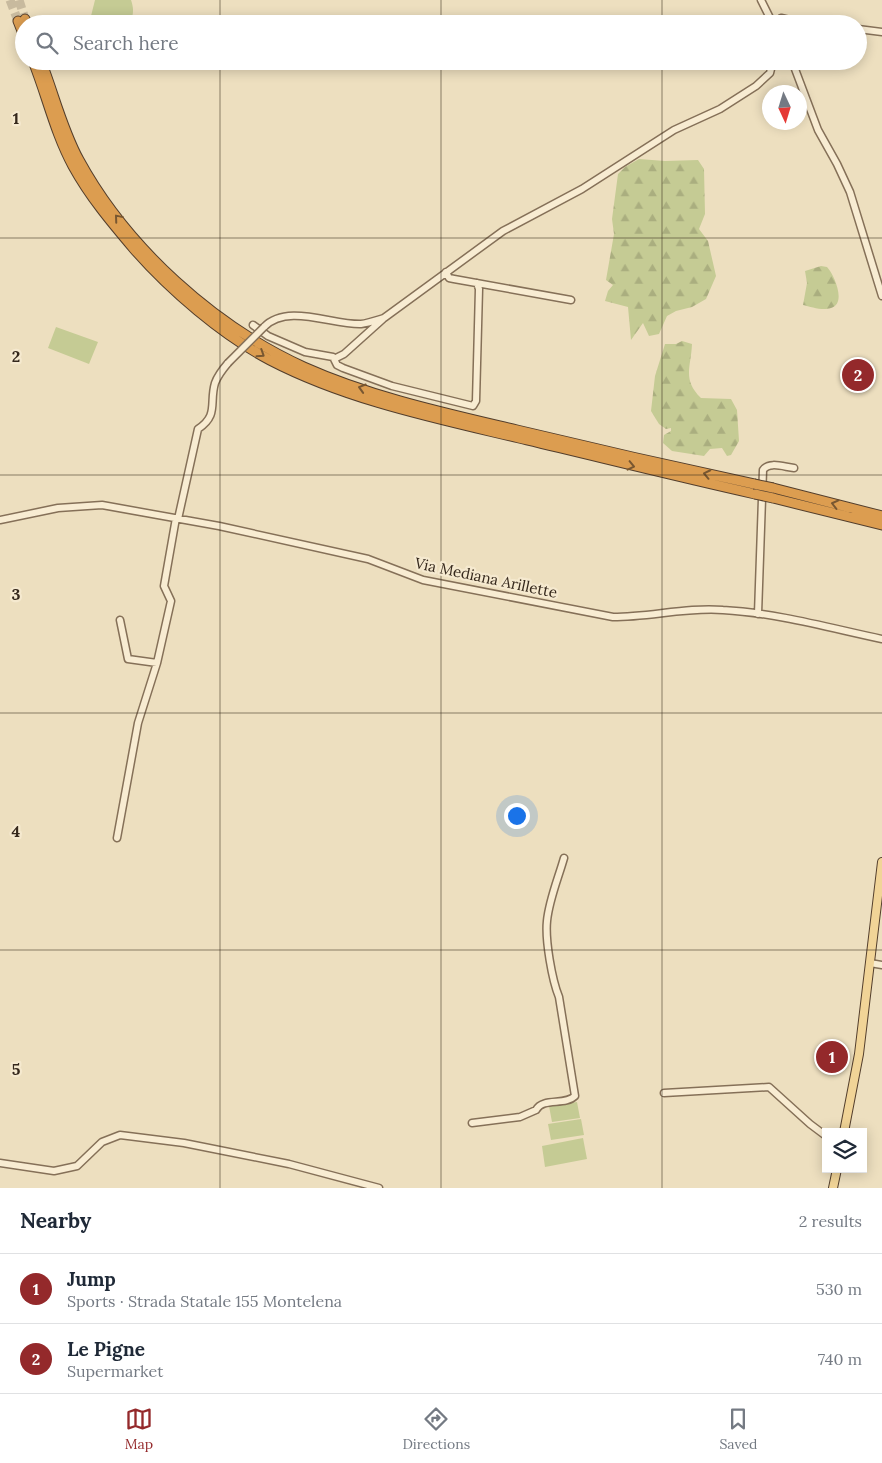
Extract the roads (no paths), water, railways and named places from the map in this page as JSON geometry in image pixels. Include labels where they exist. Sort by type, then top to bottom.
[{"type":"highway","points":[[36,70],[58,135],[74,168],[106,218],[149,266],[182,298],[232,336],[268,359],[344,392],[436,418],[754,489],[773,488],[882,516]]},
{"type":"highway","points":[[45,70],[65,132],[80,162],[111,209],[145,250],[184,288],[205,306],[271,350],[345,383],[437,411],[754,489],[773,498],[882,525]]},
{"type":"main road","points":[[845,1128],[859,1054],[882,862]]},
{"type":"main road","points":[[833,1188],[836,1173]]},
{"type":"street","points":[[761,0],[768,15]]},
{"type":"street","points":[[867,30],[882,32]]},
{"type":"street","points":[[334,359],[344,354],[384,318],[481,246],[521,220],[582,189],[674,130],[720,109],[756,86],[770,73],[770,70]]},
{"type":"street","points":[[795,70],[818,130],[838,164],[850,192],[882,296]]},
{"type":"street","points":[[446,272],[449,278],[571,300]]},
{"type":"street","points":[[253,324],[268,336],[305,352],[333,357],[337,365],[343,368],[392,386],[473,406],[476,401],[479,289],[477,283]]},
{"type":"street","points":[[116,838],[138,723],[157,664],[171,601],[164,586],[177,518],[198,429],[209,419],[213,411],[215,385],[220,372],[270,320],[288,316],[362,324],[384,318]]},
{"type":"street","points":[[758,614],[762,470],[765,466],[770,465],[794,468]]},
{"type":"street","name":"Via Mediana Arillette","points":[[0,520],[58,508],[102,505],[177,518],[368,559],[423,580],[613,617],[637,617],[710,610],[758,614],[882,639]]},
{"type":"street","points":[[120,620],[128,660],[157,664]]},
{"type":"street","points":[[472,1124],[520,1117],[536,1110],[538,1106],[571,1100],[575,1096],[547,934],[548,915],[564,858]]},
{"type":"street","points":[[870,963],[882,965]]},
{"type":"street","points":[[664,1093],[769,1087],[822,1133]]},
{"type":"street","points":[[0,1163],[54,1171],[62,1170],[77,1166],[102,1142],[120,1135],[184,1143],[289,1164],[379,1188]]},
{"type":"tunnel","points":[[10,0],[16,15]]},
{"type":"tunnel","points":[[19,0],[24,15]]},
{"type":"place","name":"Le Pigne","points":[[858,375]]},
{"type":"place","name":"Jump","points":[[832,1057]]}]
